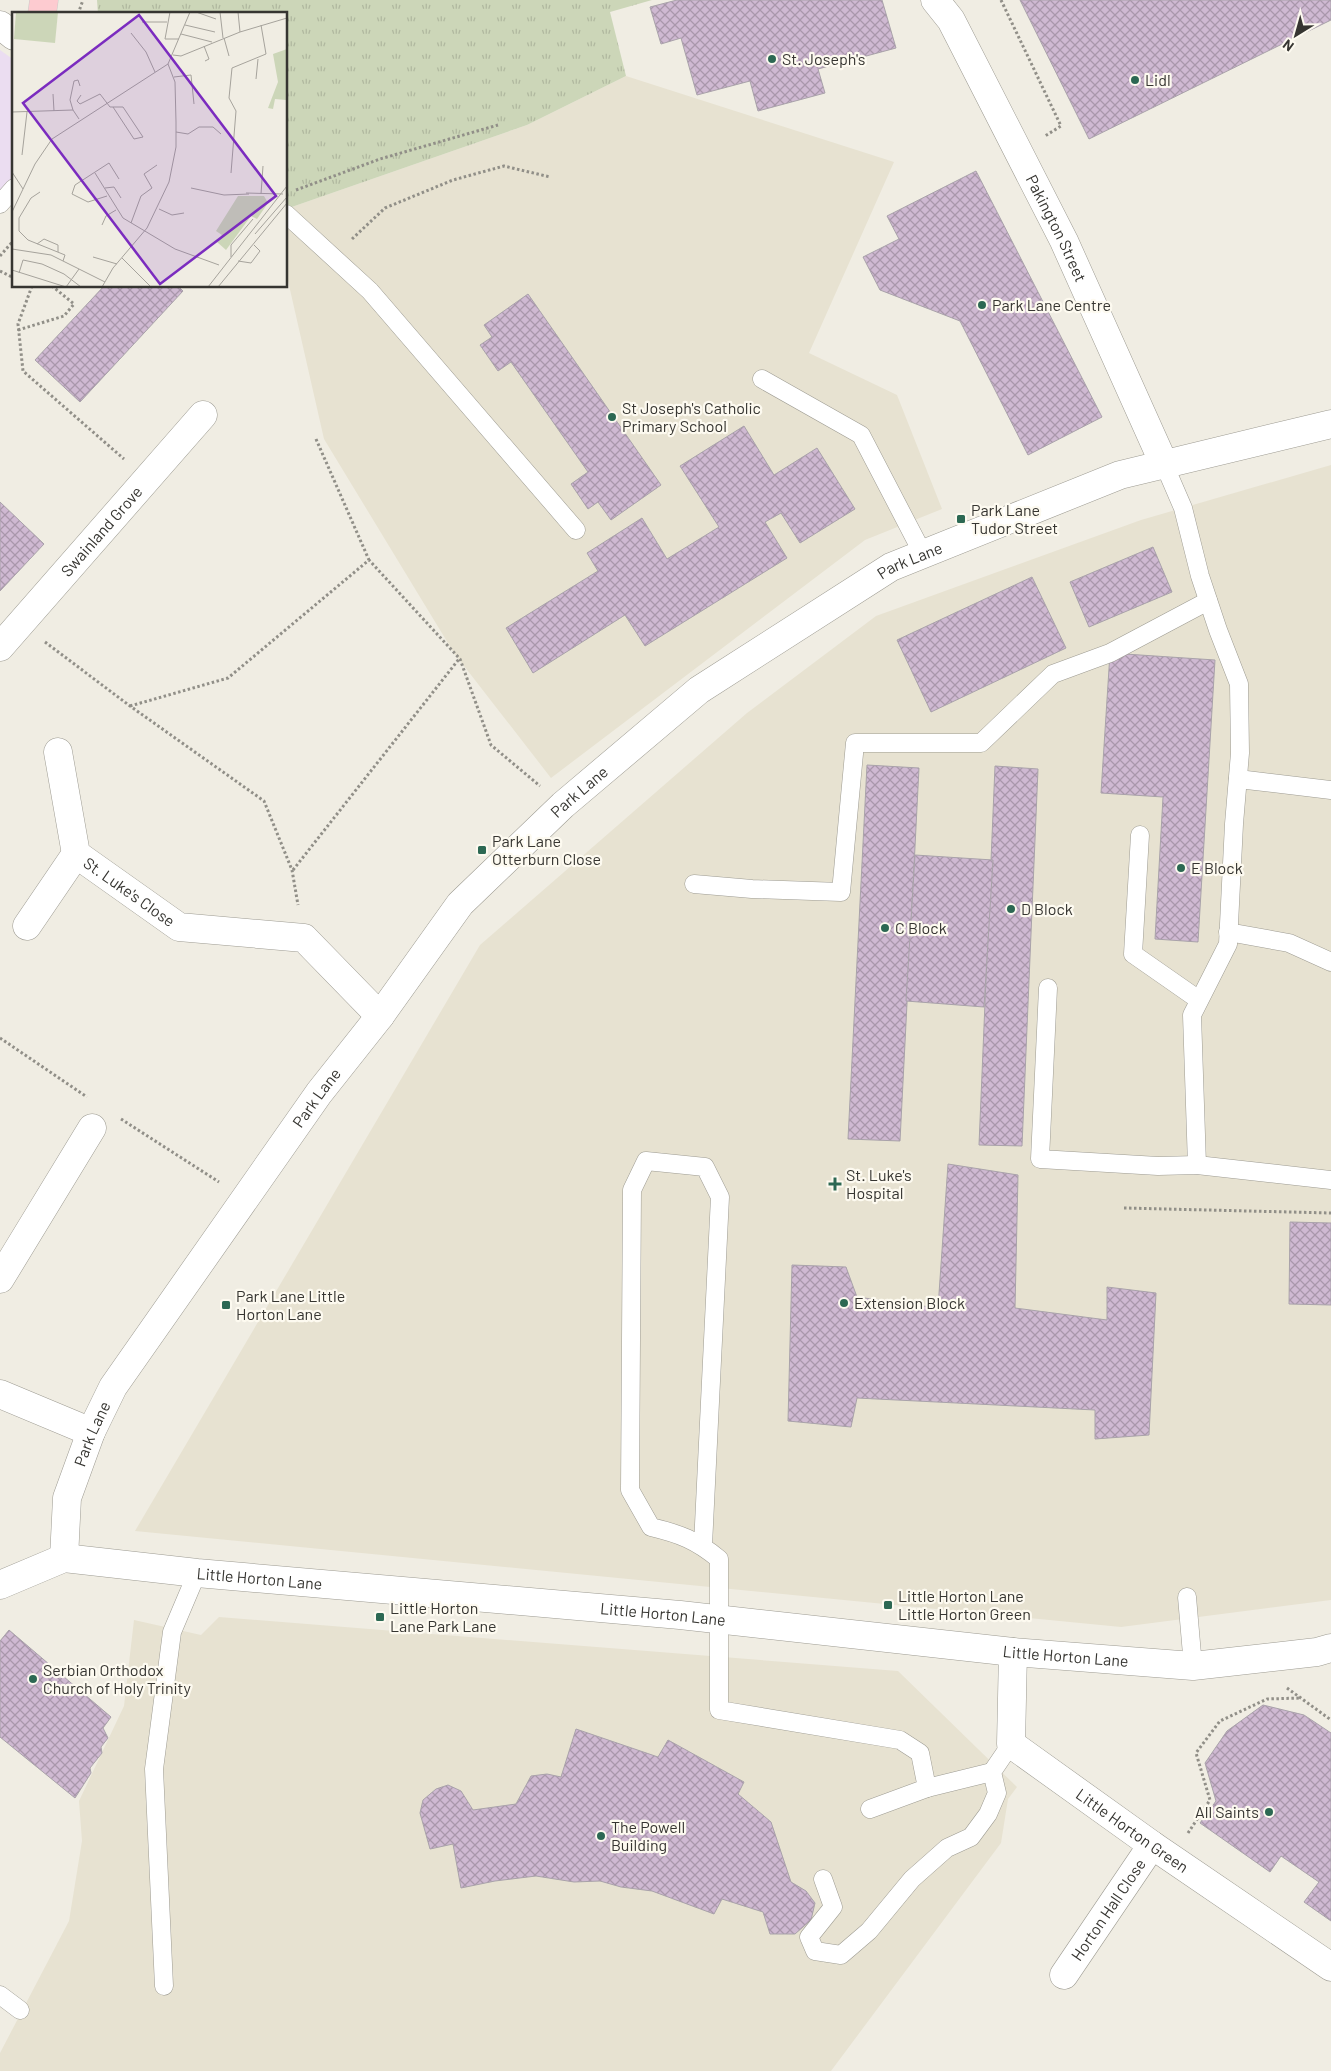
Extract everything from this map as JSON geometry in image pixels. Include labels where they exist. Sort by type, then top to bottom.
[{"type":"street","name":"Pakington Street","points":[[935,0],[951,20],[1064,241],[1164,464]]},
{"type":"street","points":[[0,25],[12,34]]},
{"type":"street","name":"Swainland Grove","points":[[0,647],[203,415]]},
{"type":"street","name":"Park Lane","points":[[64,1558],[67,1498],[91,1432],[113,1387],[319,1093],[380,1016],[460,904],[563,805],[699,690],[891,568],[1120,475],[1331,424]]},
{"type":"street","name":"St. Luke's Close","points":[[27,926],[76,854],[58,752]]},
{"type":"street","name":"St. Luke's Close","points":[[76,854],[179,927],[304,938]]},
{"type":"street","points":[[304,938],[380,1016]]},
{"type":"street","points":[[0,1278],[92,1128]]},
{"type":"street","points":[[0,1394],[91,1432]]},
{"type":"street","name":"Little Horton Lane","points":[[0,1585],[64,1558],[197,1573],[720,1619],[1013,1652],[1193,1666],[1317,1652],[1331,1648]]},
{"type":"street","points":[[1012,1744],[1013,1652]]},
{"type":"street","name":"Little Horton Green","points":[[1012,1744],[1162,1851],[1331,1967]]},
{"type":"street","name":"Horton Hall Close","points":[[1064,1975],[1162,1851]]},
{"type":"lane","points":[[0,204],[12,190]]},
{"type":"lane","points":[[288,216],[370,291],[576,530]]},
{"type":"lane","points":[[762,380],[860,435],[923,554]]},
{"type":"lane","points":[[1164,464],[1183,508],[1208,602],[1239,684],[1240,753],[1228,944],[1192,1015],[1197,1165]]},
{"type":"lane","points":[[694,884],[752,889],[841,892],[855,743],[981,743],[1053,674],[1110,653],[1208,602]]},
{"type":"lane","points":[[1238,779],[1331,790]]},
{"type":"lane","points":[[1140,835],[1133,954],[1199,1000]]},
{"type":"lane","points":[[1228,932],[1289,943],[1331,962]]},
{"type":"lane","points":[[1048,988],[1040,1159],[1158,1166],[1197,1165],[1331,1180]]},
{"type":"lane","points":[[702,1545],[720,1197],[705,1167],[646,1161],[632,1190],[630,1490],[651,1527],[682,1534],[702,1545],[719,1559],[719,1710],[900,1740],[920,1752],[927,1788]]},
{"type":"lane","points":[[164,1986],[154,1769],[172,1632],[197,1573]]},
{"type":"lane","points":[[1187,1597],[1193,1666]]},
{"type":"lane","points":[[870,1809],[927,1788],[992,1772],[1012,1744]]},
{"type":"lane","points":[[823,1878],[833,1907],[809,1937],[815,1951],[841,1955],[869,1931],[912,1879],[947,1848],[971,1837],[988,1814],[997,1792],[992,1772]]},
{"type":"lane","points":[[0,1995],[20,2010]]},
{"type":"path","points":[[79,12],[83,0]]},
{"type":"path","points":[[1001,0],[1061,126],[1038,141]]},
{"type":"path","points":[[288,192],[380,159],[498,125]]},
{"type":"path","points":[[333,257],[385,208],[453,180],[504,166],[550,177]]},
{"type":"path","points":[[0,256],[12,242]]},
{"type":"path","points":[[0,272],[12,277]]},
{"type":"path","points":[[31,288],[18,324],[23,371],[147,480]]},
{"type":"path","points":[[18,330],[64,316],[74,304],[54,288]]},
{"type":"path","points":[[316,439],[368,560],[460,659],[491,744],[563,805]]},
{"type":"path","points":[[130,706],[228,678],[368,560]]},
{"type":"path","points":[[22,624],[130,706],[264,800],[292,870],[304,938]]},
{"type":"path","points":[[292,870],[460,659]]},
{"type":"path","points":[[1124,1208],[1331,1213]]},
{"type":"path","points":[[1249,1660],[1331,1720]]},
{"type":"path","points":[[1162,1851],[1210,1800],[1196,1754],[1220,1721],[1267,1699],[1301,1698]]},
{"type":"shaded area","points":[[0,50],[12,59],[12,190],[0,204]]},
{"type":"shaded area","name":"St Joseph's Catholic Primary School","points":[[626,76],[894,162],[809,353],[897,395],[942,509],[865,540],[551,778],[454,653],[324,439],[288,281],[288,208],[527,125]]},
{"type":"shaded area","name":"St. Luke's Hospital","points":[[1331,465],[1331,1600],[1121,1627],[135,1531],[480,945],[747,713],[876,616],[1141,520]]},
{"type":"shaded area","points":[[219,1617],[898,1671],[1017,1787],[1008,1799],[1001,1843],[831,2071],[0,2071],[0,2053],[69,1921],[82,1841],[79,1801],[124,1706],[134,1620],[201,1635]]},
{"type":"green space","points":[[97,0],[652,0],[610,12],[626,76],[527,125],[288,208],[288,12],[98,12]]},
{"type":"building","name":"St. Joseph's","points":[[677,0],[882,0],[896,48],[818,69],[825,93],[758,111],[750,81],[697,95],[681,38],[661,44],[650,7]]},
{"type":"building","name":"Lidl","points":[[1020,0],[1331,0],[1331,20],[1089,139]]},
{"type":"building","name":"Park Lane Centre","points":[[976,171],[1102,417],[1028,455],[960,321],[880,290],[863,257],[899,239],[887,216]]},
{"type":"building","points":[[102,288],[180,288],[183,291],[80,402],[35,360]]},
{"type":"building","points":[[528,294],[661,485],[611,520],[598,502],[588,509],[571,484],[588,472],[511,362],[498,371],[480,345],[492,337],[484,325]]},
{"type":"building","points":[[744,426],[774,475],[817,448],[855,509],[800,543],[781,513],[765,522],[787,558],[645,646],[625,615],[533,673],[506,628],[598,571],[587,553],[642,518],[667,559],[719,527],[680,466]]},
{"type":"building","points":[[0,502],[44,544],[0,591]]},
{"type":"building","points":[[1153,547],[1172,592],[1089,627],[1070,582]]},
{"type":"building","points":[[1032,577],[1066,648],[931,712],[897,640]]},
{"type":"building","name":"E Block","points":[[1110,653],[1215,660],[1198,942],[1155,939],[1163,797],[1101,793]]},
{"type":"building","name":"C Block","points":[[867,765],[919,768],[900,1141],[848,1139]]},
{"type":"building","name":"D Block","points":[[995,766],[1038,769],[1022,1146],[979,1145]]},
{"type":"building","points":[[915,855],[993,860],[984,1007],[906,1001]]},
{"type":"building","name":"Extension Block","points":[[948,1164],[1018,1175],[1015,1308],[1107,1320],[1107,1287],[1156,1293],[1149,1435],[1095,1439],[1095,1410],[857,1398],[851,1427],[788,1421],[792,1265],[846,1267],[857,1297],[938,1308]]},
{"type":"building","points":[[1290,1222],[1331,1223],[1331,1305],[1289,1304]]},
{"type":"building","name":"Serbian Orthodox Church of Holy Trinity","points":[[9,1630],[111,1717],[103,1728],[108,1738],[101,1747],[102,1753],[90,1768],[91,1773],[75,1798],[0,1737],[0,1641]]},
{"type":"building","name":"All Saints","points":[[1263,1705],[1304,1715],[1331,1733],[1331,1921],[1304,1902],[1319,1882],[1281,1856],[1270,1872],[1200,1823],[1216,1801],[1205,1763],[1227,1731]]},
{"type":"building","name":"The Powell Building","points":[[576,1729],[658,1757],[668,1740],[744,1782],[738,1794],[771,1822],[791,1882],[806,1891],[815,1903],[811,1920],[795,1934],[770,1934],[763,1912],[722,1899],[714,1914],[652,1891],[621,1887],[600,1881],[574,1882],[536,1876],[495,1881],[461,1888],[453,1844],[430,1849],[420,1813],[423,1800],[436,1789],[448,1785],[461,1791],[473,1810],[516,1804],[531,1776],[547,1774],[561,1777]]},
{"type":"place","name":"St. Joseph's","points":[[772,59]]},
{"type":"place","name":"Lidl","points":[[1135,80]]},
{"type":"place","name":"Park Lane Centre","points":[[982,305]]},
{"type":"place","name":"St Joseph's Catholic Primary School","points":[[612,417]]},
{"type":"place","name":"Park Lane Tudor Street","points":[[961,519]]},
{"type":"place","name":"Park Lane Otterburn Close","points":[[482,850]]},
{"type":"place","name":"E Block","points":[[1181,868]]},
{"type":"place","name":"D Block","points":[[1011,909]]},
{"type":"place","name":"C Block","points":[[885,928]]},
{"type":"place","name":"St. Luke's Hospital","points":[[835,1184]]},
{"type":"place","name":"Extension Block","points":[[844,1303]]},
{"type":"place","name":"Park Lane Little Horton Lane","points":[[226,1305]]},
{"type":"place","name":"Little Horton Lane Little Horton Green","points":[[888,1605]]},
{"type":"place","name":"Little Horton Lane Park Lane","points":[[380,1617]]},
{"type":"place","name":"Serbian Orthodox Church of Holy Trinity","points":[[33,1679]]},
{"type":"place","name":"All Saints","points":[[1269,1812]]},
{"type":"place","name":"The Powell Building","points":[[601,1836]]}]
